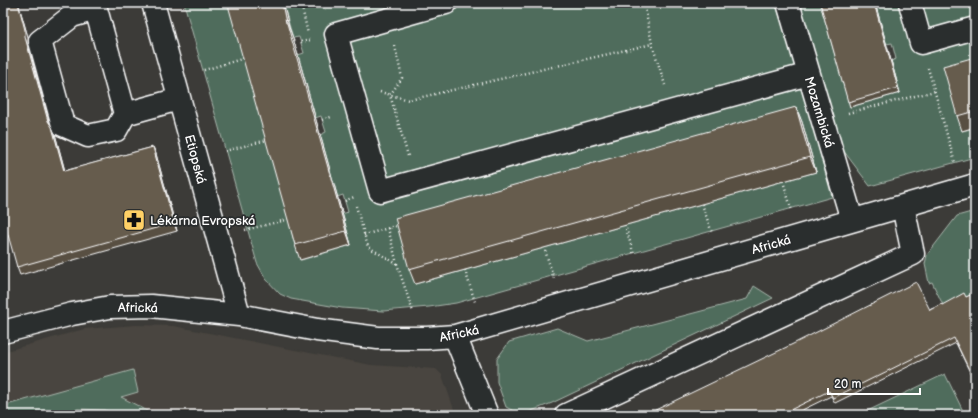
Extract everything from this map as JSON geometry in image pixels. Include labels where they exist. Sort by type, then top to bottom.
[{"type":"street","name":"Etiopská","points":[[153,3],[239,315]]},
{"type":"street","points":[[446,3],[336,34],[380,191],[809,74]]},
{"type":"street","name":"Mozambická","points":[[788,3],[852,220]]},
{"type":"street","points":[[910,3],[921,43],[975,28]]},
{"type":"street","points":[[125,114],[96,9],[72,16],[40,41],[63,125],[88,136],[116,130],[125,114],[180,99]]},
{"type":"street","name":"Africká","points":[[3,332],[72,314],[110,307],[151,306],[239,315],[317,330],[378,338],[427,338],[455,336],[969,187]]},
{"type":"street","points":[[566,415],[914,254],[903,206]]},
{"type":"street","points":[[455,336],[487,415]]},
{"type":"path","points":[[644,3],[652,44],[674,111]]},
{"type":"path","points":[[389,19],[402,78],[390,95]]},
{"type":"path","points":[[921,43],[934,91],[969,187]]},
{"type":"path","points":[[390,95],[409,100],[652,44]]},
{"type":"path","points":[[204,70],[245,58]]},
{"type":"path","points":[[822,120],[934,91]]},
{"type":"path","points":[[390,95],[415,181]]},
{"type":"path","points":[[225,151],[267,140]]},
{"type":"path","points":[[783,181],[794,216]]},
{"type":"path","points":[[702,204],[714,239]]},
{"type":"path","points":[[245,230],[290,219]]},
{"type":"path","points":[[364,235],[402,224]]},
{"type":"path","points":[[625,225],[636,262]]},
{"type":"path","points":[[388,228],[397,264]]},
{"type":"path","points":[[544,248],[555,284]]},
{"type":"path","points":[[465,270],[476,305]]},
{"type":"shaded area","points":[[136,325],[173,326],[371,365],[436,369],[442,375],[456,415],[3,415],[3,352],[84,329]]},
{"type":"green space","points":[[184,3],[774,3],[777,8],[797,69],[832,197],[456,303],[429,307],[383,311],[342,308],[291,299],[280,294],[266,279],[257,263]],"holes":[[[284,7],[293,38],[299,37],[304,53],[298,55],[315,118],[321,116],[326,132],[320,135],[337,197],[343,195],[348,212],[342,214],[351,245],[301,260]],[[802,122],[816,172],[415,284]]]},
{"type":"green space","points":[[797,3],[821,3],[850,107],[900,93],[891,61],[896,59],[892,43],[886,44],[874,3],[975,3],[975,73],[962,131],[975,128],[975,157],[870,186],[840,146]]},
{"type":"green space","points":[[975,211],[975,300],[943,305],[932,282],[929,283],[925,264],[927,255],[957,216]]},
{"type":"green space","points":[[754,286],[773,298],[552,403],[521,415],[506,407],[497,382],[497,359],[509,342],[557,328],[588,341],[747,299]]},
{"type":"green space","points":[[133,370],[138,392],[121,397],[152,415],[118,415],[104,410],[78,409],[56,415],[3,415],[3,406]]},
{"type":"green space","points":[[945,374],[965,415],[859,415]]},
{"type":"building","points":[[3,3],[18,3],[25,30],[25,37],[48,121],[52,127],[64,171],[153,147],[174,223],[17,267],[3,217]]},
{"type":"building","points":[[236,3],[282,3],[286,23],[346,231],[295,245],[228,5]]},
{"type":"building","points":[[820,3],[874,3],[898,88],[848,102]]},
{"type":"building","points":[[975,57],[975,111],[957,116],[943,66]]},
{"type":"building","points":[[796,107],[810,157],[409,269],[395,218]]},
{"type":"building","points":[[916,282],[930,310],[964,293],[966,297],[975,293],[975,382],[954,338],[833,398],[829,391],[780,415],[645,415],[793,344]]},
{"type":"place","name":"Lékárna Evropská","points":[[134,220]]}]
